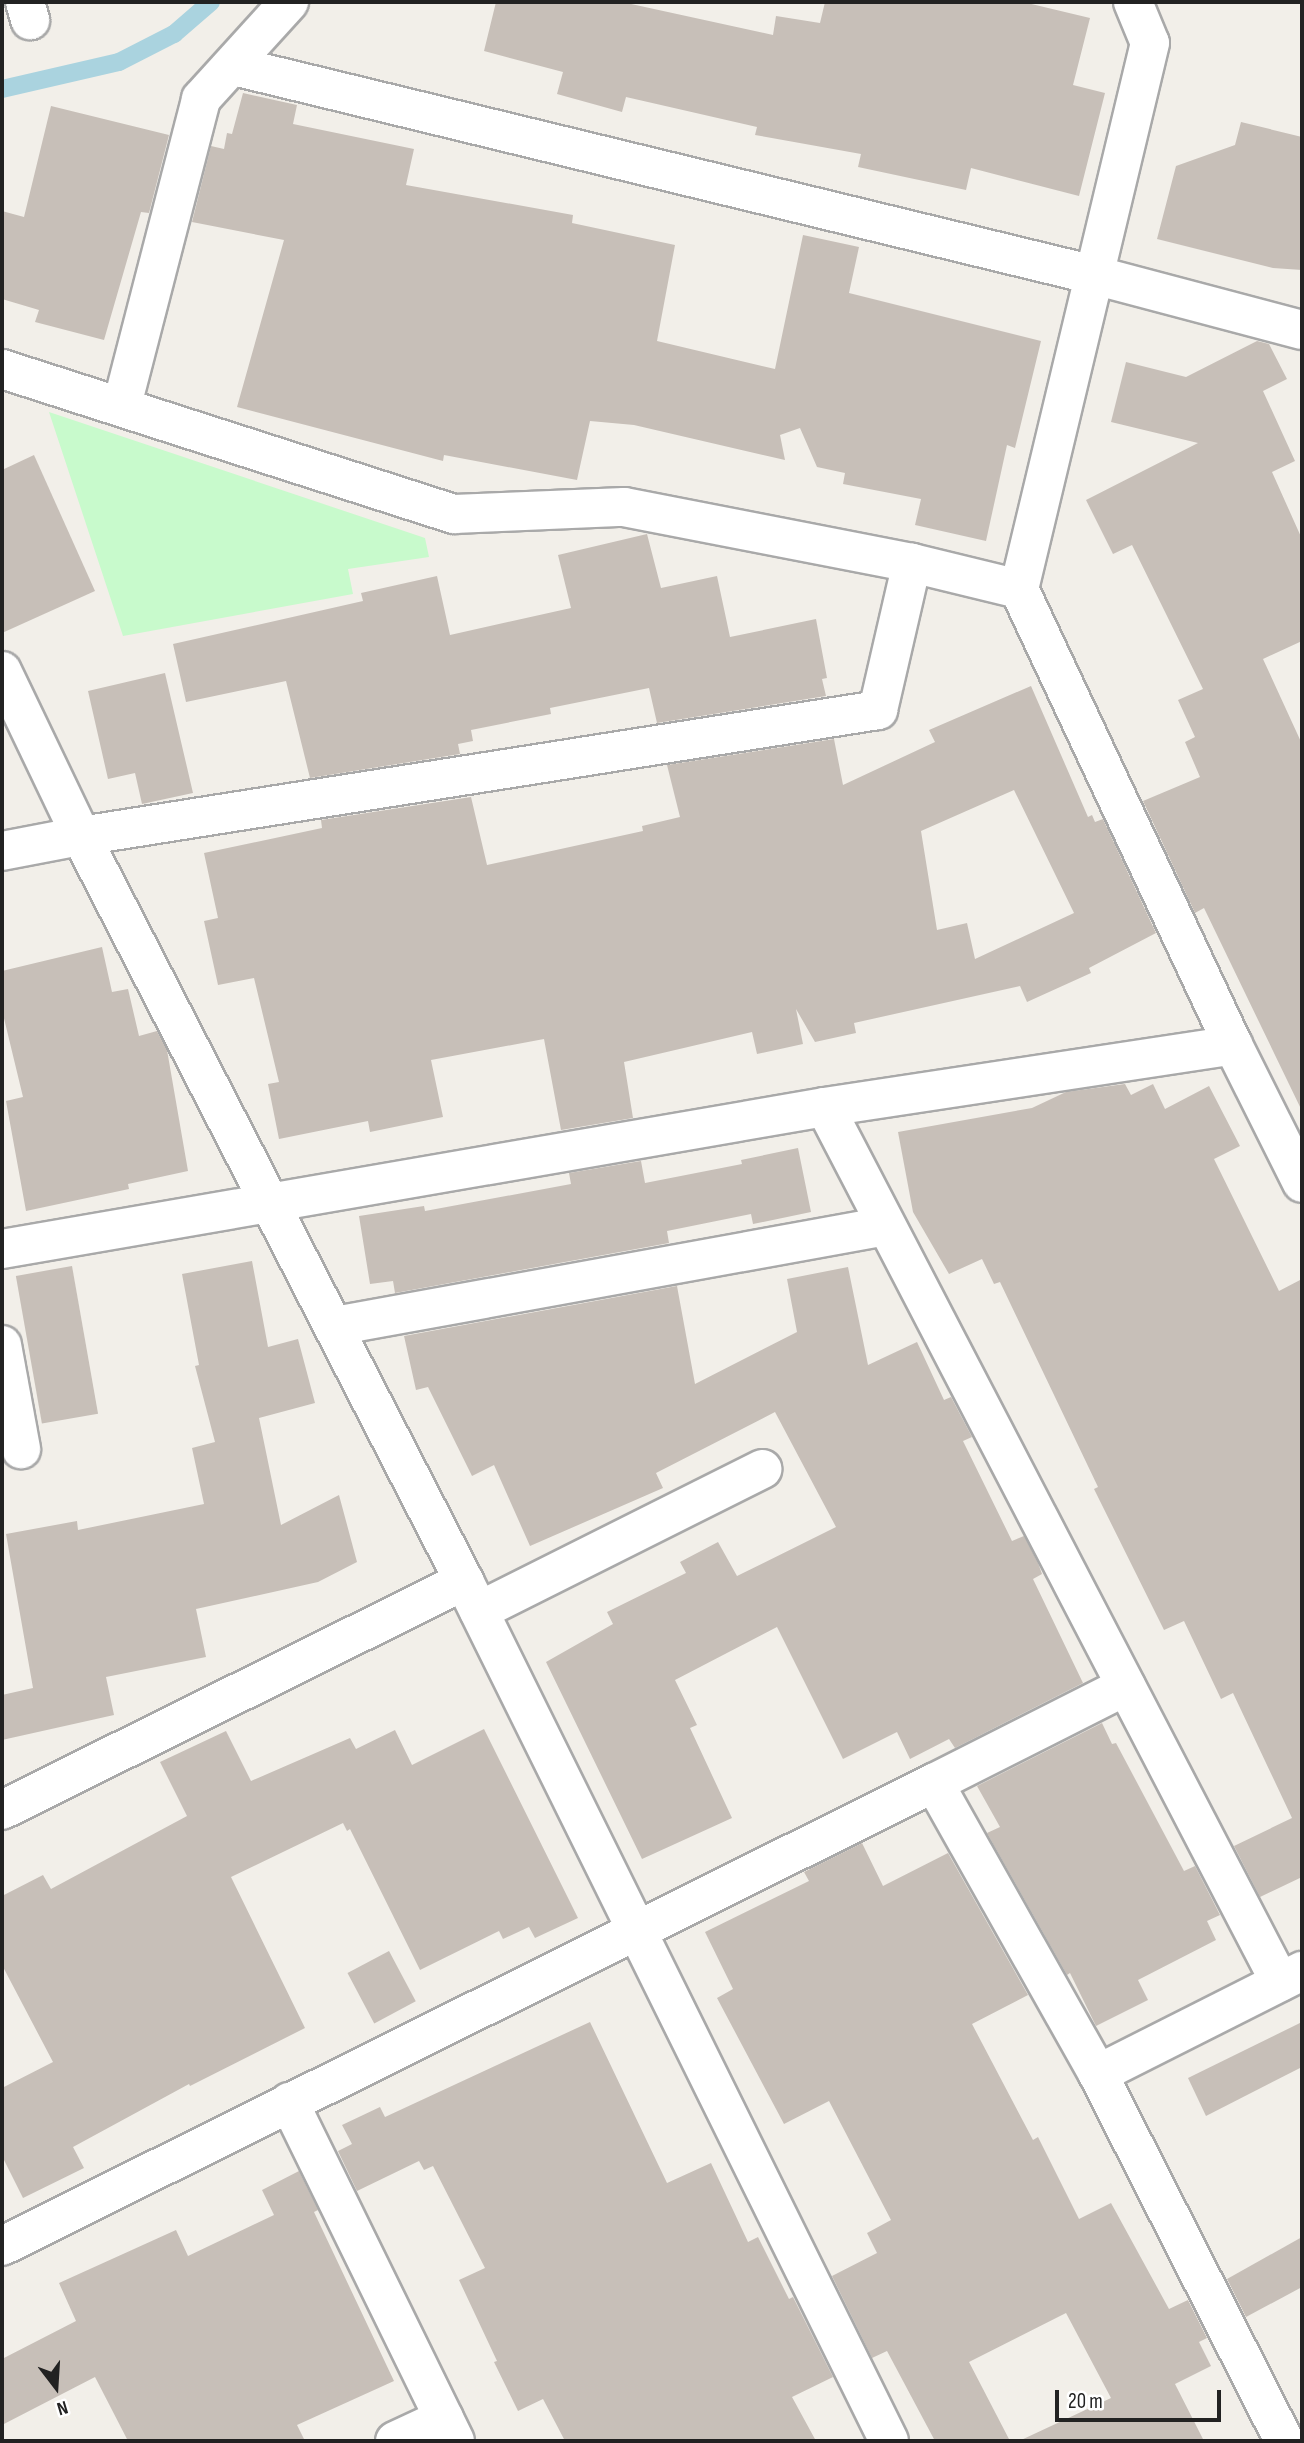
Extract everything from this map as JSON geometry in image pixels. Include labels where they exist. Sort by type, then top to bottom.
[{"type":"street","points":[[1133,2],[1150,44],[1019,589],[1233,1045],[1302,1183]]},
{"type":"street","points":[[122,405],[201,99],[233,66],[270,8]]},
{"type":"street","points":[[233,66],[1094,275],[1302,330]]},
{"type":"street","points":[[2,369],[122,405],[454,514],[624,507],[912,563],[1019,589]]},
{"type":"street","points":[[2,851],[878,710],[912,563]]},
{"type":"street","points":[[2,671],[82,836],[472,1596],[889,2441]]},
{"type":"street","points":[[2,1249],[825,1107],[1233,1045]]},
{"type":"street","points":[[825,1107],[1126,1685],[1291,1976],[1098,2074]]},
{"type":"street","points":[[335,1326],[886,1226]]},
{"type":"street","points":[[2,1345],[21,1449]]},
{"type":"street","points":[[2,1810],[472,1596],[762,1469]]},
{"type":"street","points":[[2,2246],[1126,1685]]},
{"type":"street","points":[[934,1783],[1098,2074],[1280,2440]]},
{"type":"street","points":[[289,2102],[449,2430],[395,2441]]},
{"type":"green space","points":[[49,412],[425,538],[429,557],[348,569],[353,594],[123,636]]},
{"type":"building","points":[[496,2],[622,2],[773,35],[776,16],[820,23],[825,2],[1023,2],[1090,18],[1073,85],[1105,93],[1079,196],[971,168],[966,190],[858,167],[861,154],[755,135],[757,127],[626,97],[622,112],[557,94],[563,72],[484,51]]},
{"type":"building","points":[[243,93],[297,105],[293,124],[414,149],[406,185],[573,215],[572,223],[675,245],[657,341],[775,369],[803,235],[859,247],[849,293],[1041,341],[1015,448],[1007,445],[986,541],[915,525],[921,499],[843,484],[845,473],[817,467],[800,428],[780,435],[785,460],[634,425],[590,421],[577,480],[444,455],[443,461],[237,407],[284,240],[192,222],[211,146],[224,149],[227,133],[232,134]]},
{"type":"building","points":[[51,106],[169,135],[149,213],[141,212],[104,340],[35,322],[39,310],[2,299],[2,211],[24,217]]},
{"type":"building","points":[[1241,122],[1302,137],[1302,270],[1273,268],[1157,239],[1176,166],[1235,145]]},
{"type":"building","points":[[1257,341],[1269,344],[1287,379],[1263,391],[1295,461],[1272,472],[1302,539],[1302,641],[1263,659],[1302,744],[1302,1111],[1204,908],[1195,913],[1143,801],[1200,777],[1185,742],[1195,737],[1178,700],[1203,689],[1132,545],[1113,554],[1086,500],[1198,443],[1111,422],[1126,362],[1186,377]]},
{"type":"building","points":[[34,455],[95,591],[2,633],[2,470]]},
{"type":"building","points":[[647,534],[661,588],[717,576],[730,637],[816,619],[827,678],[822,679],[826,696],[657,723],[649,688],[550,708],[551,714],[471,730],[473,741],[458,744],[460,754],[310,778],[286,681],[186,702],[173,644],[363,601],[361,593],[437,576],[450,635],[571,608],[558,555]]},
{"type":"building","points":[[165,673],[193,793],[142,804],[135,773],[108,779],[88,691]]},
{"type":"building","points":[[1031,686],[1088,817],[1092,815],[1095,822],[1103,819],[1156,933],[1089,968],[1091,973],[1027,1002],[1020,986],[854,1023],[856,1033],[815,1042],[796,1009],[803,1044],[757,1054],[752,1032],[624,1062],[633,1118],[561,1130],[544,1039],[431,1060],[443,1117],[370,1132],[368,1121],[279,1139],[268,1084],[279,1082],[254,978],[218,985],[204,921],[218,918],[204,853],[322,828],[321,820],[471,797],[487,865],[643,831],[642,826],[680,817],[667,765],[834,739],[843,785],[935,742],[929,730]],"holes":[[[1014,790],[1074,913],[975,959],[967,923],[937,930],[921,831]]]},
{"type":"building","points":[[102,947],[112,992],[128,989],[139,1036],[157,1031],[167,1050],[188,1171],[128,1184],[129,1189],[26,1211],[6,1101],[23,1097],[2,1010],[2,971]]},
{"type":"building","points":[[1125,1084],[1131,1095],[1153,1084],[1165,1109],[1209,1086],[1240,1146],[1214,1159],[1279,1291],[1302,1279],[1302,1877],[1260,1897],[1234,1846],[1292,1818],[1233,1693],[1221,1699],[1184,1621],[1164,1630],[1094,1489],[1098,1487],[1000,1282],[994,1284],[982,1259],[949,1274],[913,1212],[898,1132],[1032,1108],[1066,1092]]},
{"type":"building","points":[[798,1148],[811,1212],[753,1224],[751,1214],[667,1231],[669,1243],[395,1293],[393,1281],[370,1284],[359,1216],[424,1206],[425,1211],[571,1184],[569,1173],[641,1161],[645,1183],[742,1164],[741,1160]]},
{"type":"building","points":[[252,1261],[268,1347],[298,1339],[315,1403],[259,1418],[281,1525],[339,1495],[357,1562],[318,1582],[196,1609],[206,1657],[106,1677],[114,1715],[2,1740],[2,1695],[33,1688],[6,1534],[77,1521],[78,1530],[204,1504],[192,1448],[215,1442],[195,1366],[199,1365],[182,1274]]},
{"type":"building","points":[[72,1266],[98,1414],[42,1424],[16,1276]]},
{"type":"building","points":[[848,1267],[868,1365],[917,1342],[944,1400],[951,1397],[972,1437],[963,1441],[1012,1541],[1024,1536],[1038,1563],[1042,1574],[1033,1579],[1083,1683],[955,1748],[949,1739],[910,1759],[897,1732],[843,1759],[777,1627],[675,1680],[697,1725],[690,1728],[732,1818],[642,1859],[546,1662],[613,1624],[607,1612],[686,1573],[680,1562],[718,1542],[737,1576],[836,1527],[775,1412],[656,1473],[663,1488],[530,1546],[494,1465],[472,1476],[428,1387],[416,1390],[404,1336],[677,1286],[695,1384],[797,1332],[787,1279]]},
{"type":"building","points":[[1102,1723],[1112,1744],[1116,1743],[1184,1871],[1195,1866],[1220,1915],[1207,1921],[1216,1940],[1138,1980],[1148,2000],[1096,2026],[1070,1973],[1067,1975],[987,1833],[1000,1827],[977,1786]]},
{"type":"building","points":[[484,1729],[578,1918],[535,1938],[529,1927],[503,1939],[499,1931],[420,1970],[350,1829],[347,1831],[343,1823],[231,1877],[305,2028],[190,2086],[189,2084],[73,2147],[84,2168],[23,2198],[2,2156],[2,2088],[53,2062],[2,1965],[2,1896],[43,1875],[51,1889],[187,1816],[160,1762],[226,1731],[251,1781],[350,1738],[356,1749],[395,1730],[412,1765]]},
{"type":"building","points":[[862,1843],[883,1886],[948,1853],[1028,1995],[972,2024],[1033,2140],[1038,2137],[1079,2219],[1111,2203],[1169,2309],[1188,2300],[1207,2338],[1199,2342],[1211,2366],[1175,2384],[1204,2441],[1019,2441],[1111,2398],[1066,2313],[969,2362],[1010,2441],[935,2441],[887,2351],[872,2358],[832,2276],[877,2253],[867,2233],[891,2220],[829,2101],[784,2124],[717,1998],[733,1989],[705,1932],[809,1881],[804,1872]]},
{"type":"building","points":[[389,1951],[416,2001],[374,2023],[348,1973]]},
{"type":"building","points":[[590,2022],[667,2183],[711,2163],[748,2242],[758,2237],[789,2299],[793,2297],[833,2377],[792,2397],[816,2441],[565,2441],[543,2399],[518,2411],[494,2362],[497,2361],[459,2280],[485,2268],[433,2166],[424,2170],[419,2161],[357,2191],[338,2151],[352,2144],[342,2125],[380,2107],[385,2117]]},
{"type":"building","points":[[1302,2022],[1302,2067],[1206,2116],[1188,2078]]},
{"type":"building","points":[[299,2171],[318,2210],[314,2212],[394,2381],[297,2425],[305,2441],[128,2441],[95,2377],[2,2425],[2,2359],[76,2321],[59,2283],[176,2230],[188,2256],[274,2215],[262,2190]]},
{"type":"building","points":[[1302,2237],[1302,2287],[1246,2317],[1227,2279]]},
{"type":"waterway","points":[[2,89],[119,62],[174,34],[211,2]]}]
